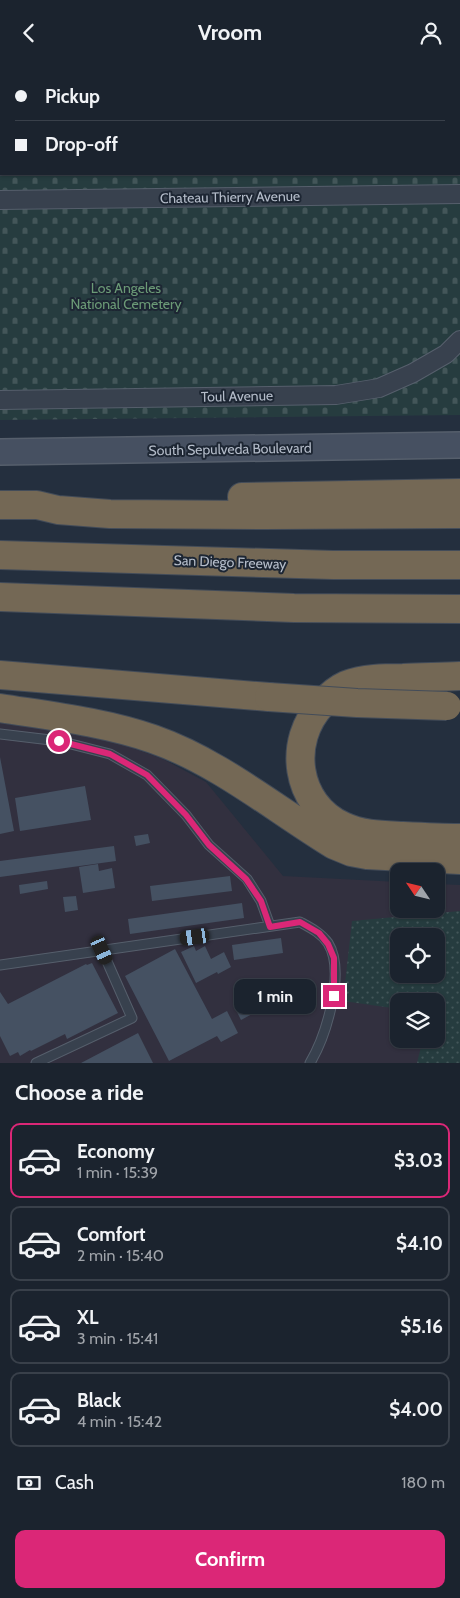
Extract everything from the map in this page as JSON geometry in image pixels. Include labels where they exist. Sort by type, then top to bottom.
[{"type":"highway","points":[[37,505],[58,499],[81,498],[460,493]]},
{"type":"highway","points":[[0,505],[37,505],[58,510],[110,514],[460,515]]},
{"type":"highway","name":"San Diego Freeway","points":[[0,555],[333,565],[460,565]]},
{"type":"highway","points":[[0,597],[294,608],[460,609]]},
{"type":"highway","points":[[0,614],[393,625],[460,624]]},
{"type":"highway","points":[[0,675],[357,703],[454,705]]},
{"type":"highway","points":[[460,676],[379,679],[346,685],[332,694],[315,711],[307,726],[301,745],[300,763],[309,795],[330,819],[343,826],[358,833],[377,835],[460,838]]},
{"type":"highway","points":[[0,708],[90,722],[123,729],[155,739],[216,768],[334,845],[351,853],[460,860]]},
{"type":"main road","name":"South Sepulveda Boulevard","points":[[0,452],[460,445]]},
{"type":"street","name":"Chateau Thierry Avenue","points":[[0,200],[460,194]]},
{"type":"street","name":"Toul Avenue","points":[[0,400],[336,395],[379,388],[413,373],[446,354],[460,340]]},
{"type":"lane","points":[[0,734],[59,741],[110,754],[147,775],[186,815],[209,845],[246,879],[261,901],[270,927]]},
{"type":"lane","points":[[0,965],[300,922],[319,933],[328,944],[334,958],[334,996],[324,1036],[310,1063]]},
{"type":"lane","points":[[36,1063],[132,1018],[102,950]]},
{"type":"shaded area","points":[[0,719],[110,740],[161,758],[206,782],[283,876],[390,882],[390,918],[445,918],[445,884],[460,885],[460,1063],[0,1063]]},
{"type":"green space","name":"Los Angeles National Cemetery","points":[[0,175],[460,175],[460,415],[0,420]]},
{"type":"green space","points":[[460,911],[460,1063],[417,1063],[421,1048],[445,1048],[445,993],[390,993],[390,1008],[343,1001],[352,921],[390,917],[445,918],[445,912]]},
{"type":"building","points":[[0,757],[14,831],[0,834]]},
{"type":"building","points":[[85,786],[91,820],[20,831],[15,798]]},
{"type":"building","points":[[148,834],[150,843],[136,846],[134,836]]},
{"type":"building","points":[[114,846],[116,861],[0,877],[0,861]]},
{"type":"building","points":[[98,864],[99,871],[112,868],[115,888],[83,893],[79,867]]},
{"type":"building","points":[[230,876],[232,891],[152,901],[150,886]]},
{"type":"building","points":[[47,881],[48,889],[20,894],[19,885]]},
{"type":"building","points":[[76,896],[78,910],[65,912],[63,897]]},
{"type":"building","points":[[242,903],[244,918],[130,934],[128,919]]},
{"type":"building","points":[[281,938],[283,953],[234,960],[232,945]]},
{"type":"building","points":[[194,946],[196,951],[205,946],[211,959],[224,952],[231,967],[196,983],[181,952]]},
{"type":"building","points":[[175,949],[212,1019],[227,1011],[238,1033],[221,1042],[217,1036],[169,1061],[125,976]]},
{"type":"building","points":[[92,963],[118,1013],[67,1039],[65,1034],[20,1056],[18,1052],[10,1056],[0,1036],[0,992],[8,1004],[86,964]]},
{"type":"building","points":[[248,1001],[254,1013],[241,1020],[237,1012],[240,1010],[238,1005]]},
{"type":"building","points":[[138,1033],[153,1063],[81,1063]]},
{"type":"route","points":[[59,741],[110,754],[147,775],[186,815],[209,845],[246,879],[261,901],[270,927],[300,922],[319,933],[328,944],[334,958],[334,996]]}]
